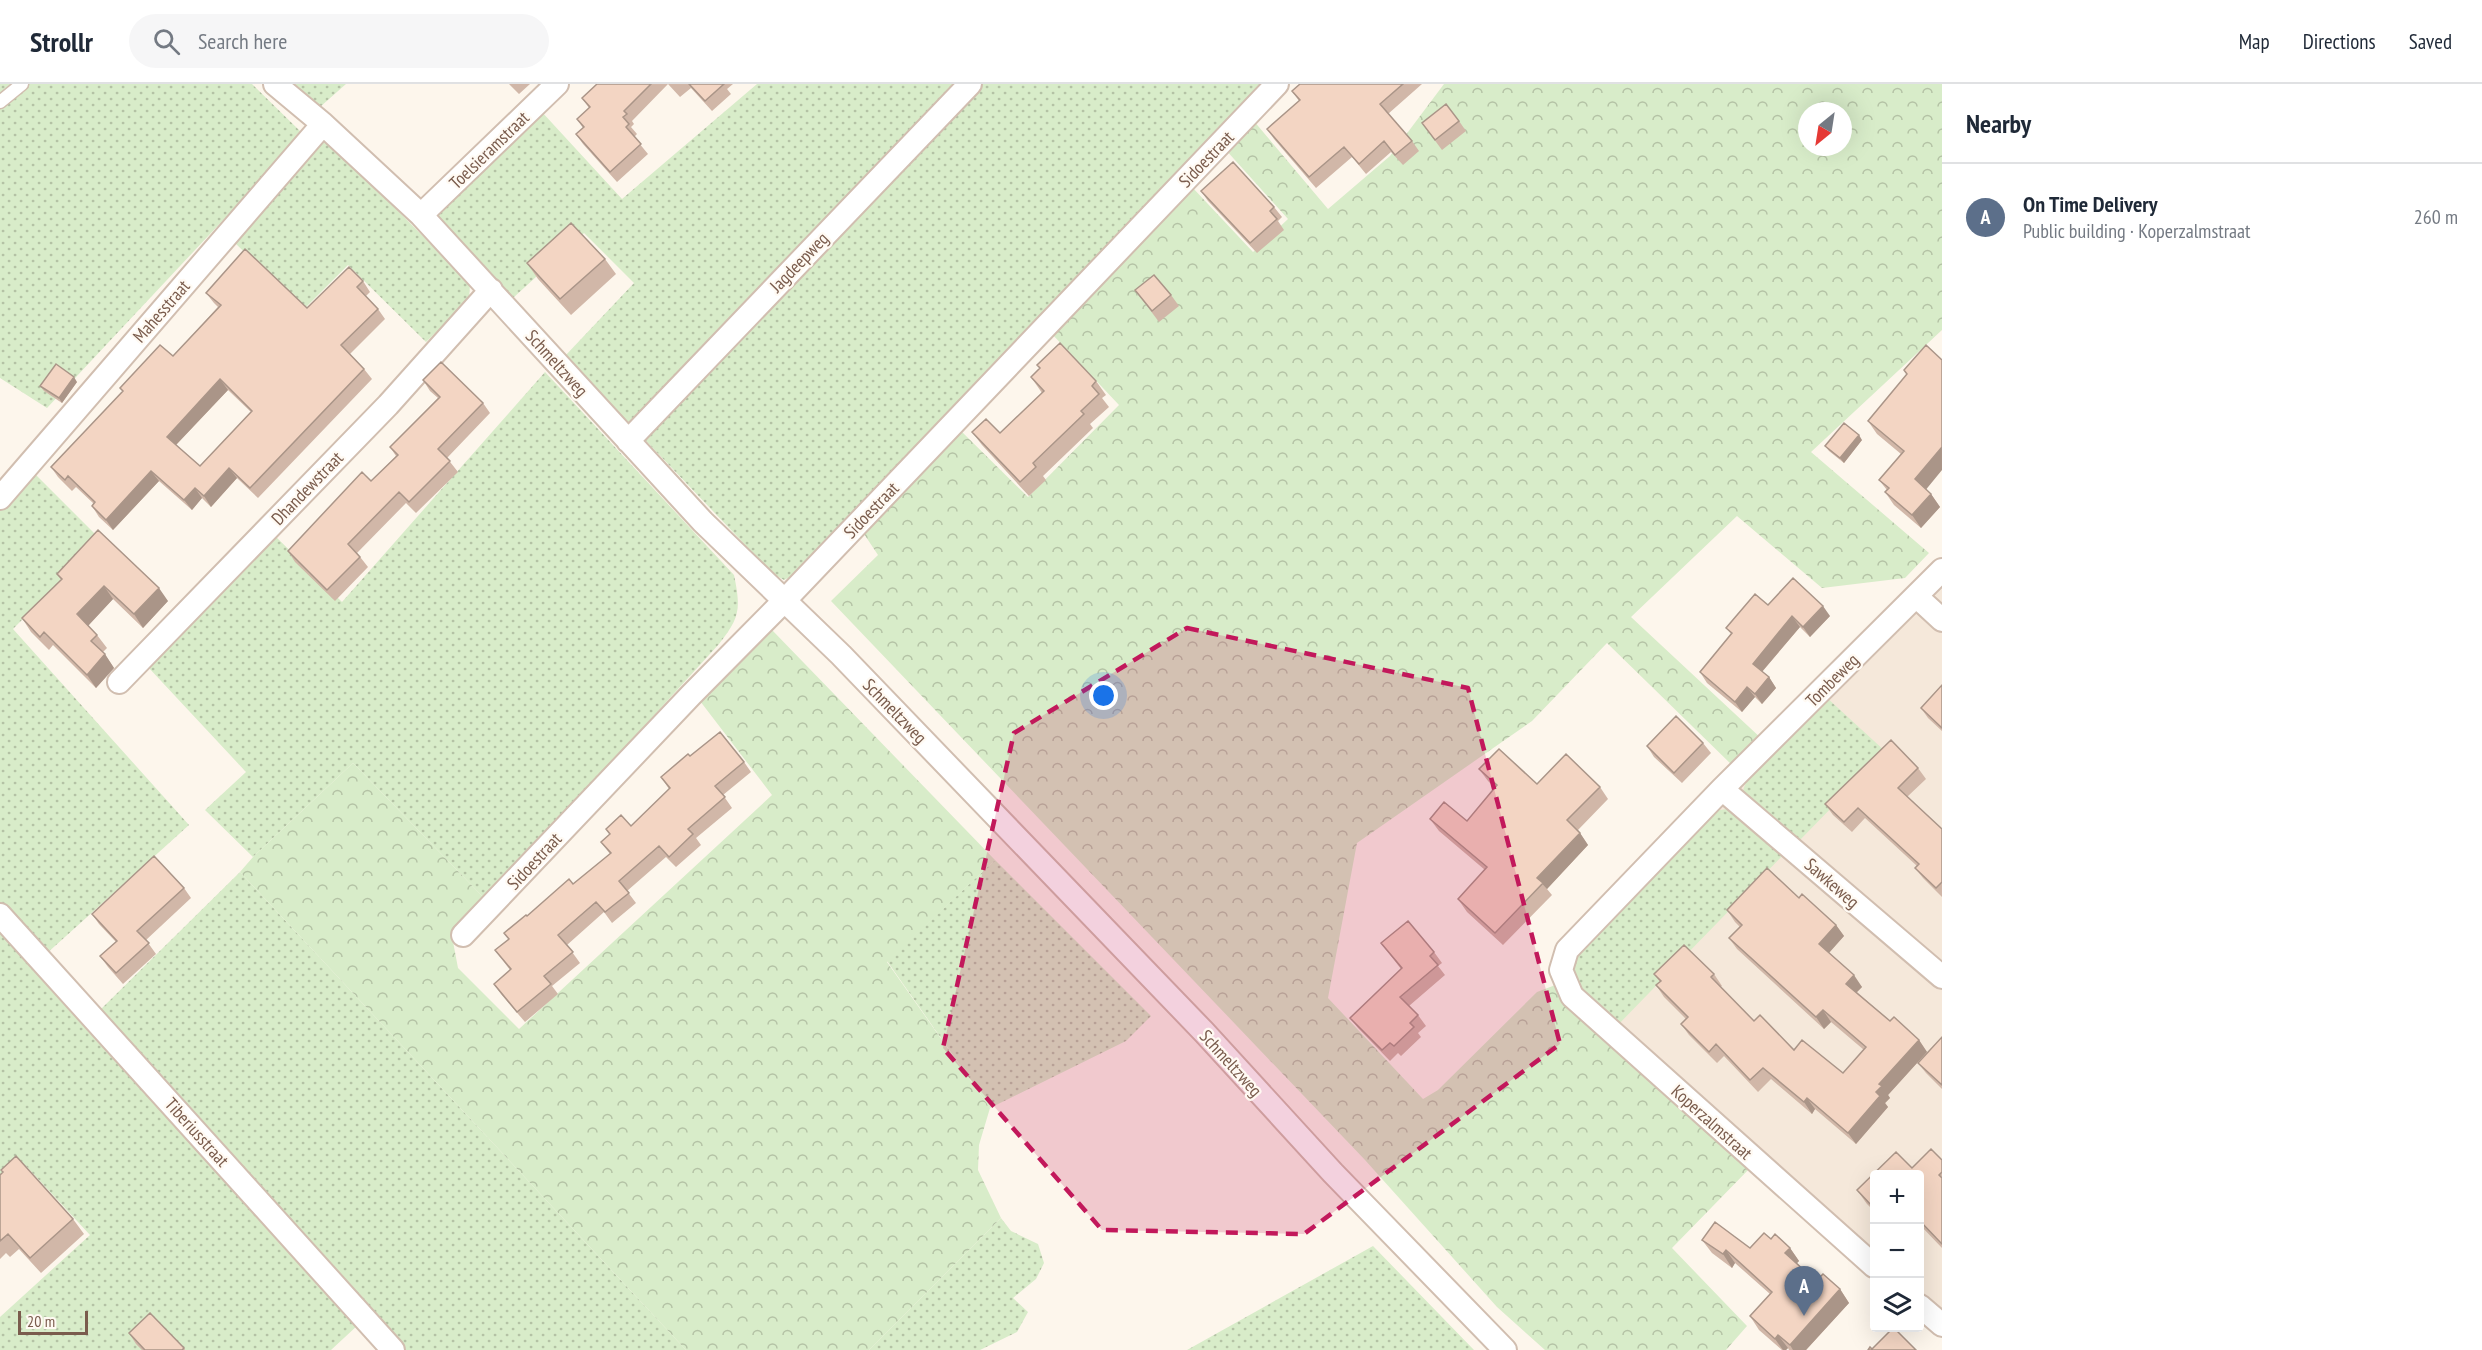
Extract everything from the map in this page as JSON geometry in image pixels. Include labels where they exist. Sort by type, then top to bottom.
[{"type":"street","name":"Schmeltzweg","points":[[275,84],[323,124],[421,215],[703,522],[783,602],[841,655],[969,787],[1204,1032],[1326,1165],[1505,1350]]},
{"type":"street","name":"Toelsieramstraat","points":[[421,215],[557,84]]},
{"type":"street","name":"Jagdeepweg","points":[[628,441],[970,84]]},
{"type":"street","name":"Sidoestraat","points":[[463,935],[682,703],[783,602],[1277,84]]},
{"type":"street","name":"Mahesstraat","points":[[0,498],[323,124]]},
{"type":"street","name":"Dhandewstraat","points":[[119,682],[388,405],[491,290]]},
{"type":"street","name":"Tombeweg","points":[[1561,970],[1567,950],[1722,789],[1942,570]]},
{"type":"street","points":[[1916,597],[1942,620]]},
{"type":"street","name":"Sawkeweg","points":[[1722,789],[1942,977]]},
{"type":"street","name":"Tiberiusstraat","points":[[0,915],[393,1350]]},
{"type":"street","name":"Koperzalmstraat","points":[[1561,970],[1572,996],[1870,1262]]},
{"type":"street","points":[[1924,1309],[1942,1325]]},
{"type":"lane","points":[[0,102],[22,84]]},
{"type":"highlighted area","points":[[1187,628],[1468,688],[1560,1044],[1304,1234],[1102,1230],[943,1048],[1014,733]]},
{"type":"shaded area","points":[[1942,570],[1942,1325],[1924,1309],[1924,1170],[1870,1170],[1870,1262],[1573,996],[1567,950]]},
{"type":"green space","points":[[0,84],[252,84],[300,131],[299,139],[47,408],[0,378]]},
{"type":"green space","points":[[295,84],[346,84],[320,107]]},
{"type":"green space","points":[[757,84],[1264,84],[794,575],[784,580],[772,573],[565,356],[634,283],[584,233],[513,298],[437,218],[438,209],[541,111],[622,199]]},
{"type":"green space","points":[[1444,84],[1942,84],[1942,330],[1811,452],[1929,553],[1905,578],[1822,588],[1737,516],[1631,617],[1763,740],[1734,767],[1607,643],[1532,721],[1357,843],[1328,998],[1423,1099],[1438,1090],[1537,992],[1558,984],[1751,1167],[1672,1248],[1747,1326],[1726,1350],[1545,1350],[1497,1307],[1365,1160],[831,601],[878,555],[864,534],[960,430],[1028,497],[1119,405],[1051,333],[1192,187],[1253,252],[1288,219],[1225,149],[1253,120],[1328,209],[1390,156]]},
{"type":"green space","points":[[320,142],[328,144],[341,153],[470,284],[469,300],[426,342],[348,265],[303,310],[229,237]]},
{"type":"green space","points":[[545,372],[734,575],[738,605],[731,627],[719,644],[486,900],[353,763],[253,857],[205,810],[246,772],[148,667],[269,530],[342,602]]},
{"type":"green space","points":[[19,458],[101,540],[13,629],[189,825],[45,955],[0,904],[0,481]]},
{"type":"green space","points":[[772,630],[995,860],[887,962],[990,1108],[979,1145],[978,1170],[1001,1218],[869,1350],[686,1350],[240,872],[353,763],[486,900],[451,931],[458,968],[519,1029],[772,795],[700,701]]},
{"type":"green space","points":[[1825,696],[1886,752],[1798,842],[1742,793],[1749,774]]},
{"type":"green space","points":[[1727,809],[1743,818],[1785,853],[1615,1028],[1580,995],[1572,967],[1577,948],[1713,811]]},
{"type":"green space","points":[[995,860],[1151,1016],[1126,1041],[990,1108],[887,961]]},
{"type":"green space","points":[[240,872],[686,1350],[405,1350],[99,1011]]},
{"type":"green space","points":[[0,928],[358,1325],[331,1350],[0,1350],[0,1317],[90,1235],[26,1166],[0,1191]]},
{"type":"green space","points":[[1001,1218],[1011,1231],[1038,1244],[1044,1263],[1036,1279],[1013,1298],[1028,1312],[1017,1332],[980,1350],[869,1350]]},
{"type":"green space","points":[[1373,1246],[1474,1350],[1187,1350]]},
{"type":"building","points":[[597,84],[651,84],[624,111],[627,114],[623,117],[629,124],[626,127],[641,144],[610,172],[576,134],[584,127],[577,119],[590,107],[582,98]]},
{"type":"building","points":[[689,84],[724,84],[705,101]]},
{"type":"building","points":[[1300,84],[1403,84],[1380,104],[1412,141],[1395,155],[1384,141],[1359,164],[1344,147],[1309,177],[1267,129],[1300,100],[1292,91]]},
{"type":"building","points":[[1446,104],[1459,121],[1435,140],[1422,123]]},
{"type":"building","points":[[1233,162],[1274,207],[1270,211],[1277,219],[1250,243],[1201,191]]},
{"type":"building","points":[[571,223],[605,259],[560,299],[527,263]]},
{"type":"building","points":[[245,249],[307,308],[349,267],[363,281],[357,287],[378,309],[341,345],[364,369],[250,488],[229,468],[204,496],[195,488],[184,500],[151,471],[106,520],[92,506],[95,502],[68,476],[65,480],[51,467],[123,391],[120,388],[160,345],[173,356],[221,305],[206,293]],"holes":[[[220,379],[252,411],[200,466],[167,437]]]},
{"type":"building","points":[[1154,275],[1171,295],[1152,311],[1135,290]]},
{"type":"building","points":[[1060,343],[1096,381],[1092,386],[1099,394],[1081,411],[1084,414],[1033,463],[1036,467],[1020,482],[972,432],[986,419],[1000,433],[1044,391],[1031,377],[1040,368],[1037,365]]},
{"type":"building","points":[[1926,345],[1942,360],[1942,447],[1915,479],[1931,494],[1912,515],[1885,492],[1889,488],[1879,480],[1904,451],[1868,421],[1907,374],[1904,370]]},
{"type":"building","points":[[441,362],[483,403],[438,449],[450,461],[409,502],[399,492],[348,544],[360,557],[327,590],[288,551],[362,472],[371,481],[398,455],[390,447],[440,397],[423,380]]},
{"type":"building","points":[[56,364],[74,377],[59,398],[40,386]]},
{"type":"building","points":[[1844,423],[1859,435],[1840,458],[1825,446]]},
{"type":"building","points":[[98,530],[159,588],[134,614],[104,586],[77,614],[97,635],[91,641],[105,654],[87,675],[44,632],[40,637],[22,618],[62,579],[57,574]]},
{"type":"building","points":[[1793,578],[1823,606],[1803,627],[1792,616],[1753,664],[1769,677],[1755,694],[1747,687],[1735,702],[1700,672],[1732,633],[1726,628],[1755,594],[1768,605]]},
{"type":"building","points":[[1942,685],[1942,728],[1921,708]]},
{"type":"building","points":[[1676,716],[1703,743],[1674,773],[1647,746]]},
{"type":"building","points":[[720,732],[744,762],[715,786],[725,797],[688,829],[693,834],[669,857],[659,846],[619,881],[629,893],[605,912],[596,902],[558,935],[573,952],[544,976],[551,984],[517,1012],[494,984],[511,969],[495,950],[509,939],[504,933],[569,879],[573,884],[611,853],[601,842],[610,834],[606,829],[621,815],[631,826],[670,788],[661,777],[688,754],[690,756]]},
{"type":"building","points":[[1891,740],[1918,768],[1898,788],[1942,829],[1942,882],[1936,888],[1915,868],[1919,864],[1858,808],[1844,822],[1825,804]]},
{"type":"building","points":[[1499,749],[1537,784],[1566,754],[1600,787],[1567,820],[1580,833],[1537,878],[1543,883],[1495,933],[1458,899],[1487,867],[1430,819],[1444,802],[1467,821],[1497,785],[1479,769]]},
{"type":"building","points":[[154,856],[184,888],[137,931],[149,943],[116,973],[100,956],[117,941],[92,914]]},
{"type":"building","points":[[1767,868],[1799,898],[1802,894],[1836,925],[1819,944],[1854,975],[1846,984],[1890,1021],[1894,1017],[1919,1040],[1879,1084],[1882,1086],[1876,1092],[1880,1096],[1848,1133],[1807,1098],[1804,1102],[1763,1068],[1750,1080],[1716,1044],[1709,1052],[1681,1024],[1688,1017],[1656,985],[1661,981],[1654,974],[1684,945],[1714,974],[1711,977],[1754,1021],[1760,1015],[1794,1050],[1802,1040],[1843,1073],[1866,1047],[1823,1010],[1816,1017],[1729,938],[1742,925],[1727,910]]},
{"type":"building","points":[[1408,921],[1434,952],[1430,956],[1438,965],[1400,997],[1418,1015],[1410,1023],[1414,1027],[1394,1046],[1390,1043],[1382,1050],[1350,1018],[1402,968],[1381,943]]},
{"type":"building","points":[[1942,1037],[1942,1085],[1918,1063]]},
{"type":"building","points":[[1931,1149],[1942,1160],[1942,1172],[1939,1175],[1942,1178],[1942,1244],[1924,1225],[1924,1170],[1878,1170],[1896,1152],[1912,1168]]},
{"type":"building","points":[[16,1156],[73,1219],[30,1258],[8,1234],[0,1241],[0,1175],[3,1172],[1,1170]]},
{"type":"building","points":[[1870,1177],[1870,1204],[1857,1190]]},
{"type":"building","points":[[1715,1222],[1750,1248],[1764,1233],[1771,1239],[1775,1234],[1790,1248],[1785,1253],[1816,1281],[1823,1274],[1840,1289],[1790,1345],[1778,1335],[1775,1339],[1750,1316],[1772,1292],[1726,1250],[1723,1254],[1702,1240]]},
{"type":"building","points":[[150,1313],[184,1348],[182,1350],[145,1350],[129,1333]]},
{"type":"building","points":[[1889,1332],[1898,1332],[1916,1350],[1868,1350],[1870,1347],[1872,1349]]},
{"type":"place","name":"On Time Delivery","points":[[1804,1316]]}]
